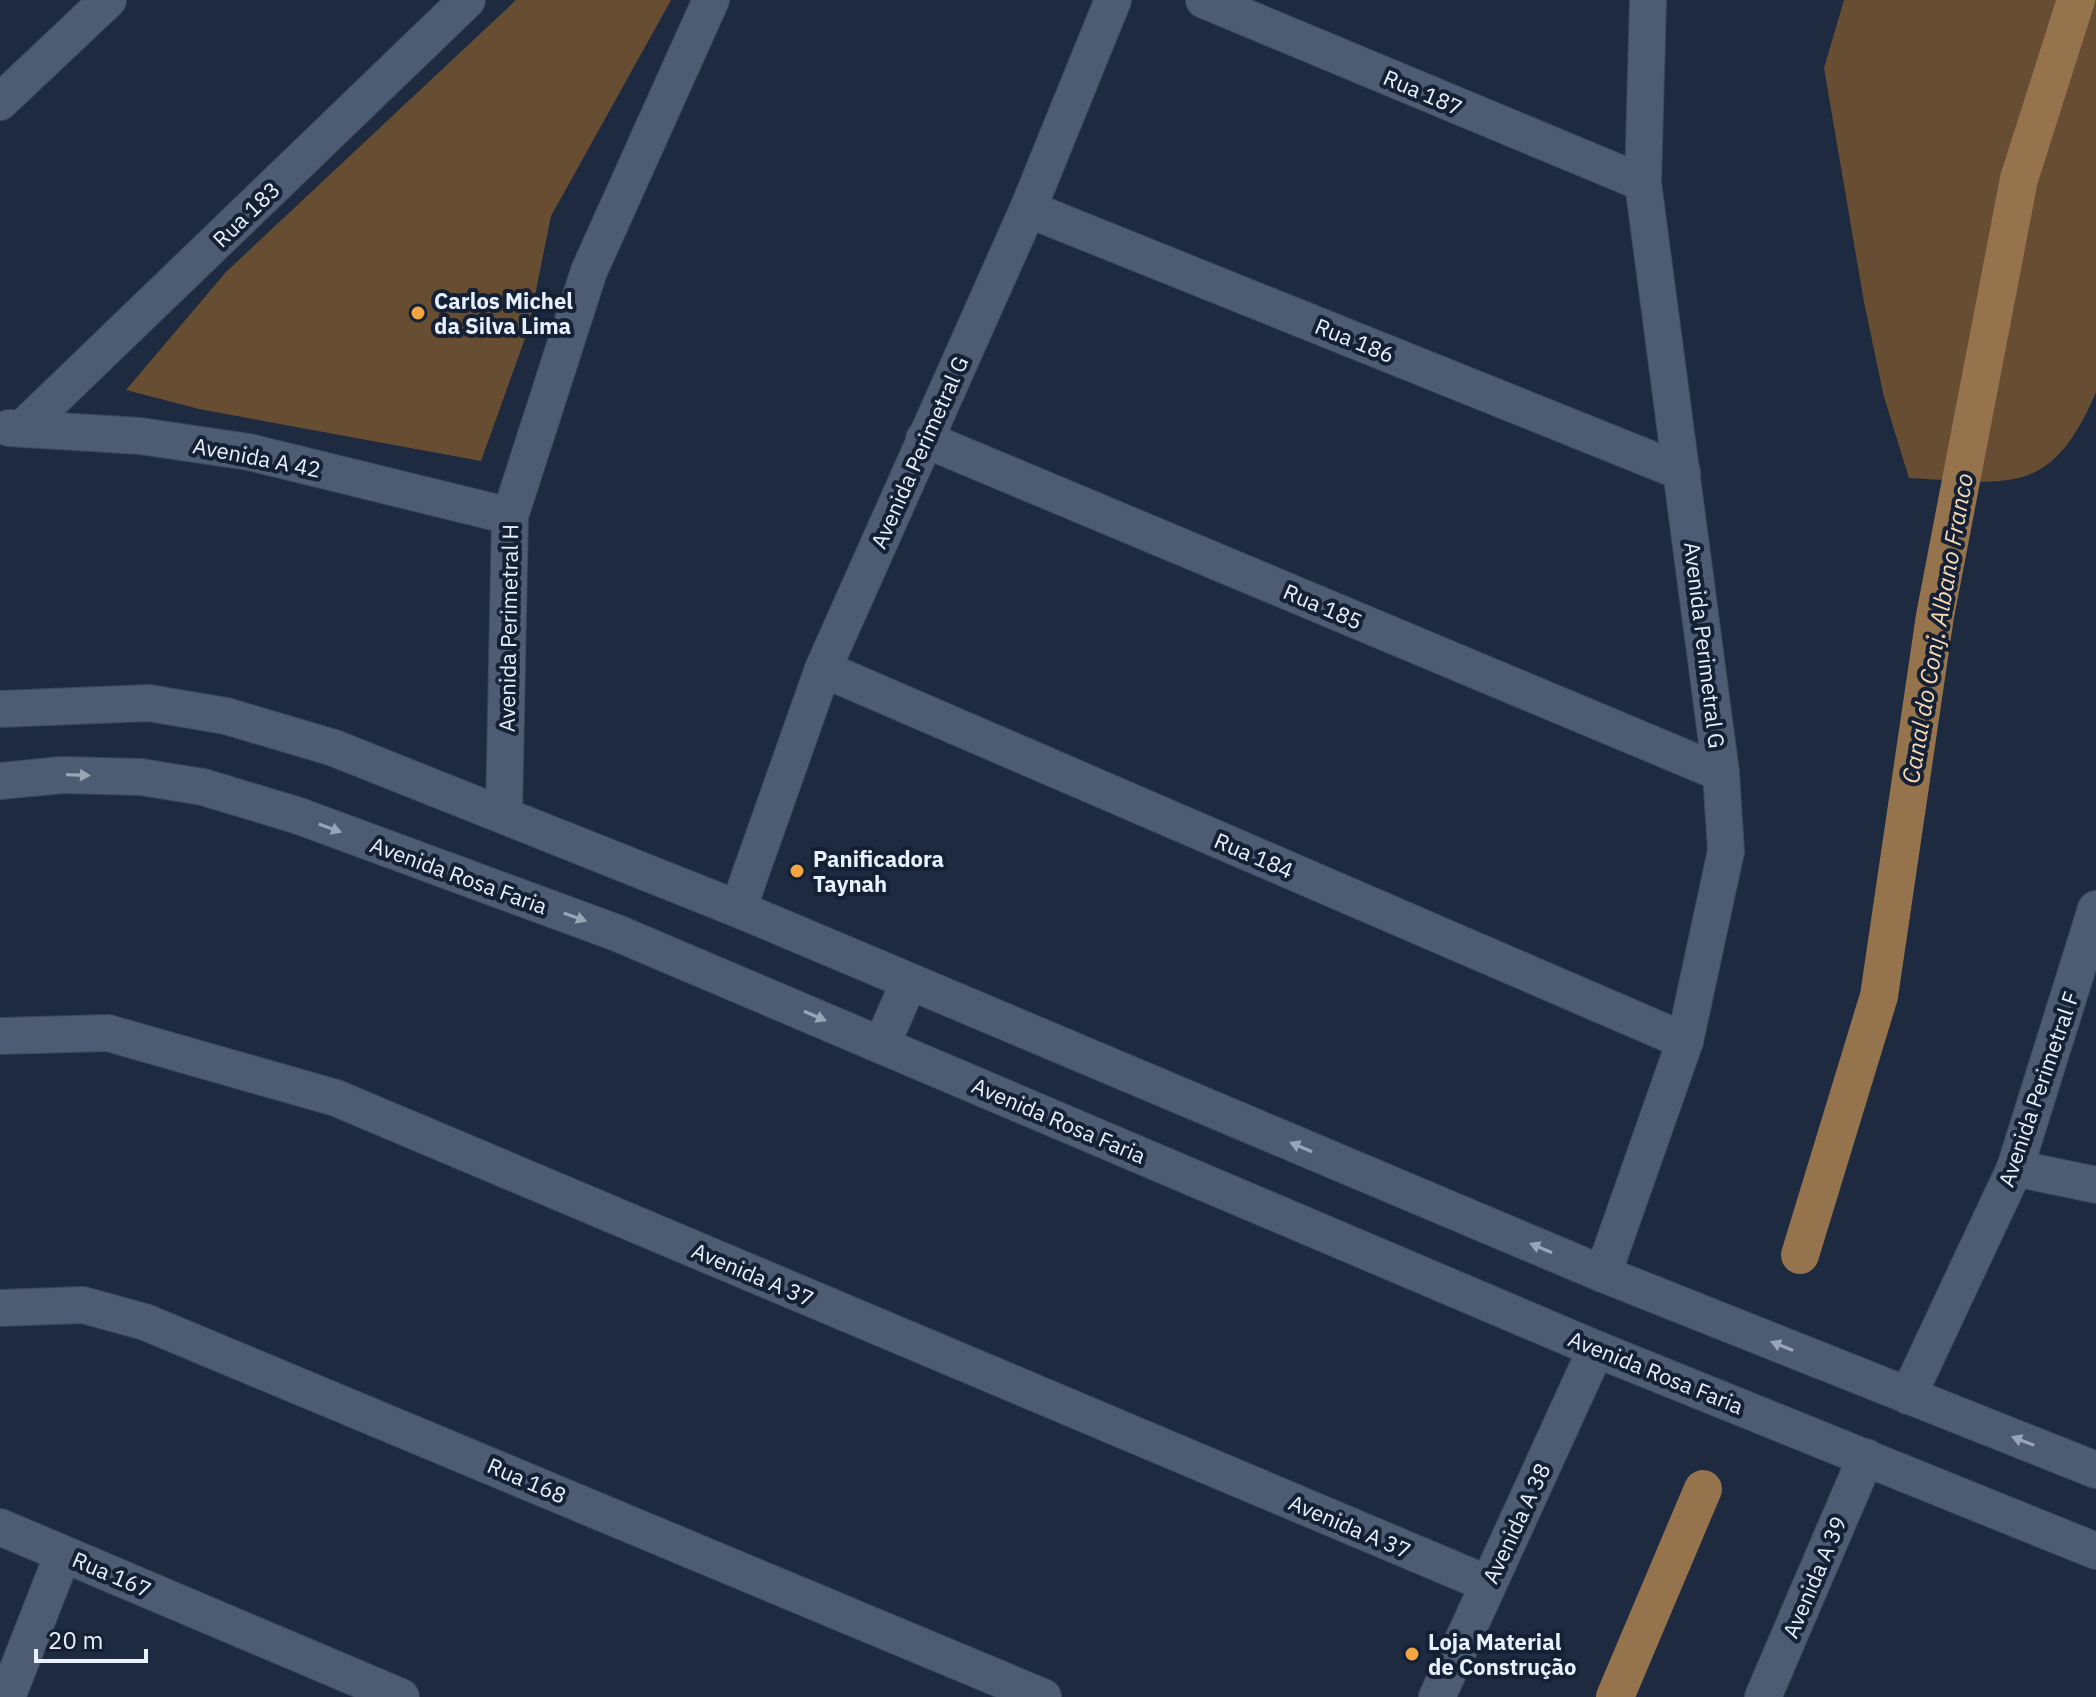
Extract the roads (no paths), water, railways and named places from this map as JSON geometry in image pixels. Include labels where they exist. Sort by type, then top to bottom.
[{"type":"street","points":[[0,102],[108,0]]},
{"type":"street","name":"Rua 183","points":[[12,428],[467,0]]},
{"type":"street","name":"Avenida Perimetral H","points":[[504,814],[510,516],[589,271],[711,0]]},
{"type":"street","name":"Avenida Perimetral G","points":[[738,909],[823,669],[1028,209],[1113,0]]},
{"type":"street","name":"Rua 187","points":[[1204,0],[1643,183]]},
{"type":"street","name":"Avenida Perimetral G","points":[[1603,1274],[1685,1041],[1726,851],[1721,773],[1643,183],[1648,0]]},
{"type":"street","name":"Rua 186","points":[[1028,209],[1682,472]]},
{"type":"street","name":"Avenida A 42","points":[[12,428],[140,436],[249,452],[510,516]]},
{"type":"street","name":"Rua 185","points":[[924,439],[1721,773]]},
{"type":"street","name":"Rua 184","points":[[823,669],[1685,1041]]},
{"type":"street","points":[[0,709],[149,703],[226,716],[334,748],[738,909],[1603,1274],[2096,1470]]},
{"type":"street","name":"Avenida Rosa Faria","points":[[0,781],[141,777],[203,787],[299,816],[617,933],[1596,1349],[1866,1457],[2094,1543]]},
{"type":"street","name":"Avenida Perimetral F","points":[[1908,1396],[2015,1168],[2095,921]]},
{"type":"street","points":[[882,1044],[909,982]]},
{"type":"street","name":"Avenida A 37","points":[[0,1036],[108,1033],[336,1098],[1488,1584]]},
{"type":"street","points":[[2015,1168],[2096,1185]]},
{"type":"street","name":"Rua 168","points":[[0,1308],[83,1305],[145,1322],[1043,1697]]},
{"type":"street","name":"Avenida A 38","points":[[1437,1697],[1596,1349]]},
{"type":"street","name":"Avenida A 39","points":[[1763,1697],[1866,1457]]},
{"type":"street","name":"Rua 167","points":[[0,1527],[401,1697]]},
{"type":"street","points":[[7,1697],[63,1554]]},
{"type":"waterway","name":"Canal do Conj. Albano Franco","points":[[1800,1255],[1879,996],[1935,616],[2019,179],[2076,0]]},
{"type":"waterway","name":"Canal do Conj. Albano Franco","points":[[1615,1697],[1703,1489]]},
{"type":"place","name":"Carlos Michel da Silva Lima","points":[[418,313]]},
{"type":"place","name":"Panificadora Taynah","points":[[797,871]]},
{"type":"place","name":"Loja Material de Construção","points":[[1412,1654]]}]
